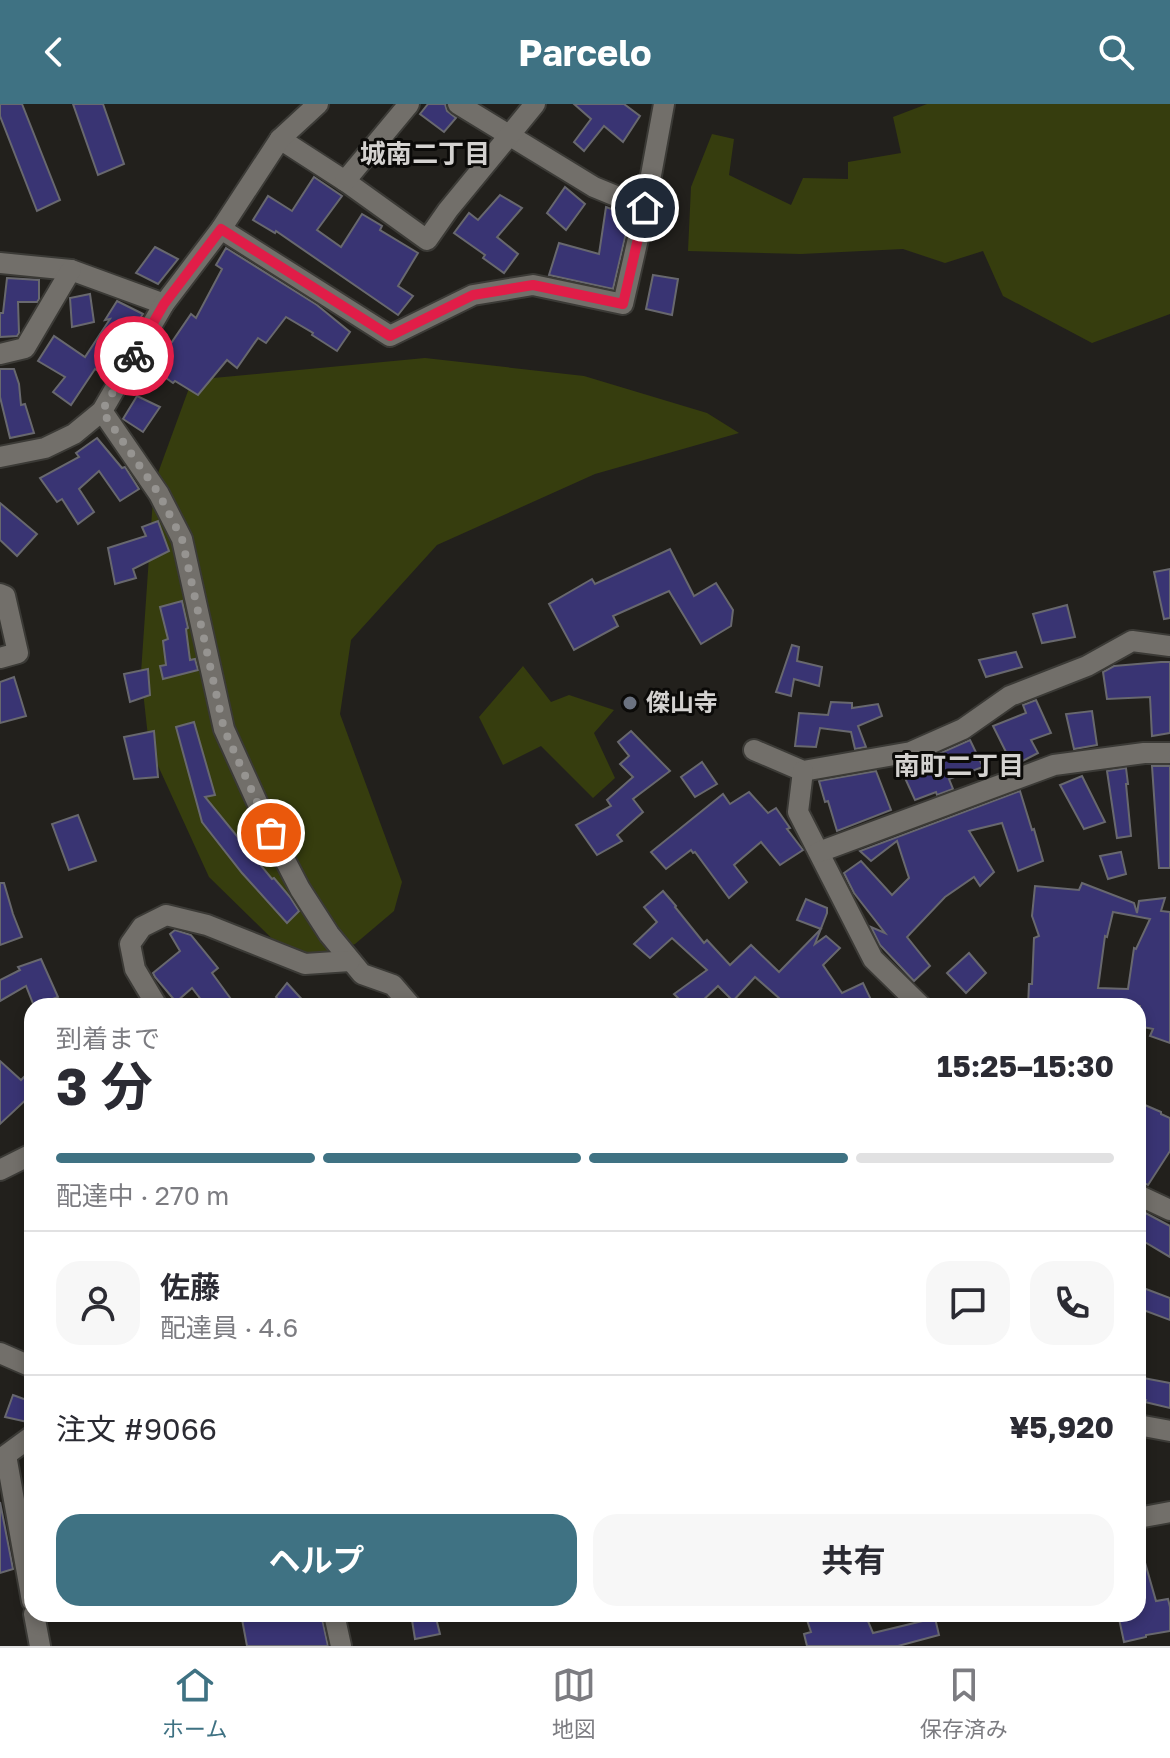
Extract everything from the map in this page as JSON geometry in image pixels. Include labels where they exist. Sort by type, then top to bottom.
[{"type":"street","points":[[0,457],[45,448],[74,434],[102,411],[164,304],[221,229],[280,139],[318,104]]},
{"type":"street","points":[[345,181],[409,104]]},
{"type":"street","points":[[458,104],[594,187],[645,208]]},
{"type":"street","points":[[280,139],[427,240],[535,104]]},
{"type":"street","points":[[221,229],[390,336],[473,295],[533,285],[623,304],[664,104]]},
{"type":"street","points":[[0,263],[71,270],[164,304]]},
{"type":"street","points":[[0,354],[25,348],[71,270]]},
{"type":"street","points":[[102,411],[159,494],[182,539],[224,729],[271,833],[300,889],[350,961],[362,974],[393,985],[404,998]]},
{"type":"street","points":[[0,594],[5,596],[18,653],[0,658]]},
{"type":"street","points":[[754,750],[803,771],[911,752],[963,729],[1010,696],[1087,666],[1132,641],[1170,646]]},
{"type":"street","points":[[819,852],[1054,765],[1144,753],[1170,753]]},
{"type":"street","points":[[803,771],[798,812],[873,959],[913,998]]},
{"type":"street","points":[[152,998],[135,969],[130,944],[142,927],[166,915],[207,925],[305,964],[350,961]]},
{"type":"street","points":[[0,1170],[24,1158]]},
{"type":"street","points":[[1146,1199],[1170,1210]]},
{"type":"street","points":[[0,1353],[24,1364]]},
{"type":"street","points":[[1146,1426],[1170,1431]]},
{"type":"street","points":[[24,1442],[6,1455],[24,1556]]},
{"type":"street","points":[[1146,1516],[1170,1512]]},
{"type":"street","points":[[36,1622],[40,1646]]},
{"type":"street","points":[[336,1622],[341,1646]]},
{"type":"green space","points":[[927,104],[1170,104],[1170,314],[1092,343],[1003,296],[983,251],[945,263],[903,249],[801,254],[688,251],[691,187],[712,134],[734,139],[729,175],[791,205],[803,178],[848,179],[848,162],[901,153],[893,117]]},
{"type":"green space","points":[[425,358],[584,376],[707,413],[739,433],[595,474],[437,545],[351,640],[340,714],[402,882],[394,911],[355,944],[299,965],[209,877],[149,746],[141,673],[154,484],[192,380]]},
{"type":"green space","points":[[523,666],[551,702],[569,695],[614,710],[594,733],[615,778],[593,798],[541,746],[503,765],[479,717]]},
{"type":"building","points":[[0,104],[22,104],[60,200],[37,211],[0,116]]},
{"type":"building","points":[[73,104],[103,104],[124,164],[98,175]]},
{"type":"building","points":[[428,104],[445,104],[447,111],[456,118],[444,132],[420,114]]},
{"type":"building","points":[[574,104],[624,104],[640,116],[623,142],[604,126],[584,151],[574,142],[591,119]]},
{"type":"building","points":[[314,177],[342,196],[317,230],[341,247],[362,214],[382,226],[380,230],[418,253],[398,286],[413,296],[398,315],[276,231],[253,220],[268,196],[292,211]]},
{"type":"building","points":[[565,187],[585,204],[566,230],[547,213]]},
{"type":"building","points":[[500,195],[522,208],[497,237],[518,254],[504,273],[454,233],[469,213],[478,220]]},
{"type":"building","points":[[606,207],[630,216],[613,289],[549,275],[559,243],[599,254]]},
{"type":"building","points":[[155,247],[178,259],[158,284],[136,273]]},
{"type":"building","points":[[226,248],[317,305],[350,332],[337,351],[286,317],[266,343],[258,338],[237,368],[227,360],[198,395],[175,381],[173,383],[148,365],[161,345],[167,349],[191,314],[196,318],[222,269],[216,265]]},
{"type":"building","points":[[653,275],[678,279],[672,315],[646,309]]},
{"type":"building","points":[[7,278],[39,280],[39,299],[37,302],[18,302],[19,333],[17,336],[0,337],[0,313],[3,313]]},
{"type":"building","points":[[90,294],[94,322],[72,327],[70,298]]},
{"type":"building","points":[[117,301],[143,314],[103,374],[95,369],[71,405],[53,392],[65,377],[38,361],[54,336],[85,357],[110,319],[105,320]]},
{"type":"building","points":[[0,369],[14,369],[21,405],[25,404],[34,433],[10,438],[0,397]]},
{"type":"building","points":[[137,396],[160,407],[143,432],[123,419]]},
{"type":"building","points":[[97,438],[122,468],[125,467],[139,489],[120,501],[99,471],[79,489],[94,512],[78,524],[62,499],[57,502],[40,478],[79,457],[76,453]]},
{"type":"building","points":[[0,503],[37,534],[17,556],[0,540]]},
{"type":"building","points":[[158,521],[169,551],[133,569],[136,578],[115,584],[108,548],[146,536],[142,527]]},
{"type":"building","points":[[670,549],[694,596],[716,583],[733,610],[731,626],[701,644],[669,591],[613,616],[618,626],[574,650],[549,604],[592,579],[595,584]]},
{"type":"building","points":[[1170,569],[1170,618],[1164,619],[1154,572]]},
{"type":"building","points":[[182,601],[190,660],[195,659],[198,670],[163,679],[160,666],[166,665],[163,641],[168,639],[160,607]]},
{"type":"building","points":[[1067,605],[1075,637],[1042,643],[1033,614]]},
{"type":"building","points":[[792,645],[799,647],[797,661],[822,667],[819,686],[794,679],[791,696],[776,692]]},
{"type":"building","points":[[1016,652],[1022,667],[986,677],[979,660]]},
{"type":"building","points":[[1170,662],[1170,733],[1152,736],[1150,697],[1107,699],[1103,672],[1114,666]]},
{"type":"building","points":[[148,669],[150,695],[130,702],[124,674]]},
{"type":"building","points":[[14,677],[26,716],[0,723],[0,682]]},
{"type":"building","points":[[1036,700],[1051,733],[1031,740],[1038,753],[1013,766],[993,726],[1026,713],[1023,705]]},
{"type":"building","points":[[831,702],[852,703],[852,708],[878,704],[882,716],[858,726],[866,747],[855,749],[851,732],[820,728],[816,747],[795,746],[799,713],[828,715]]},
{"type":"building","points":[[1092,711],[1097,745],[1074,749],[1066,714]]},
{"type":"building","points":[[194,722],[215,795],[205,797],[290,897],[299,911],[287,923],[202,822],[176,727]]},
{"type":"building","points":[[154,731],[158,777],[134,779],[124,737]]},
{"type":"building","points":[[631,731],[670,771],[633,799],[643,812],[617,835],[622,841],[597,855],[576,825],[611,806],[607,800],[633,777],[620,764],[629,756],[618,742]]},
{"type":"building","points":[[970,740],[983,767],[949,779],[953,789],[915,800],[900,767],[916,764]]},
{"type":"building","points":[[702,762],[717,784],[695,797],[681,777]]},
{"type":"building","points":[[1152,766],[1170,766],[1170,868],[1159,868]]},
{"type":"building","points":[[1126,768],[1131,836],[1117,838],[1107,771]]},
{"type":"building","points":[[876,771],[891,810],[837,831],[819,781]]},
{"type":"building","points":[[1082,776],[1105,822],[1084,829],[1060,785]]},
{"type":"building","points":[[1020,791],[1043,861],[1018,871],[1002,823],[969,831],[994,872],[980,886],[974,877],[945,897],[907,937],[930,966],[914,981],[880,945],[871,927],[885,933],[854,893],[844,873],[861,861],[892,895],[909,878],[897,841],[871,861],[860,851]]},
{"type":"building","points":[[749,792],[768,813],[776,808],[803,850],[780,865],[761,842],[734,865],[747,882],[729,898],[695,852],[691,850],[666,869],[651,852],[723,794],[730,804]]},
{"type":"building","points":[[78,815],[96,861],[69,870],[52,824]]},
{"type":"building","points":[[1121,852],[1126,874],[1108,879],[1100,856]]},
{"type":"building","points":[[0,883],[4,883],[22,937],[0,945]]},
{"type":"building","points":[[1082,883],[1134,903],[1137,913],[1139,901],[1165,898],[1161,911],[1170,912],[1170,1043],[1150,1036],[1153,1029],[1146,1028],[1146,998],[1028,998],[1034,938],[1039,936],[1032,916],[1035,886],[1079,890]],"holes":[[[1113,912],[1150,919],[1136,949],[1128,989],[1098,988],[1105,936]]]},
{"type":"building","points":[[663,891],[704,943],[707,940],[730,965],[751,945],[779,972],[821,929],[815,944],[826,936],[840,948],[823,965],[842,993],[863,983],[870,998],[779,998],[755,977],[736,998],[730,998],[718,986],[705,998],[678,998],[674,994],[707,970],[672,938],[650,958],[634,944],[657,922],[644,907]]},
{"type":"building","points":[[806,899],[827,908],[821,929],[797,920]]},
{"type":"building","points":[[175,930],[191,935],[218,968],[212,973],[230,998],[200,998],[192,988],[181,998],[173,998],[153,973],[180,951],[170,934]]},
{"type":"building","points":[[969,953],[986,973],[966,993],[947,973]]},
{"type":"building","points":[[41,959],[58,997],[31,998],[26,986],[0,1001],[0,980],[20,970],[18,967]]},
{"type":"building","points":[[287,983],[301,998],[277,998]]},
{"type":"building","points":[[0,1061],[21,1080],[24,1077],[24,1102],[0,1124]]},
{"type":"building","points":[[1146,1105],[1170,1118],[1170,1151],[1148,1185]]},
{"type":"building","points":[[1146,1213],[1170,1226],[1170,1257],[1146,1243]]},
{"type":"building","points":[[1146,1289],[1170,1298],[1170,1320],[1146,1311]]},
{"type":"building","points":[[1146,1378],[1170,1383],[1170,1408],[1146,1402]]},
{"type":"building","points":[[13,1395],[24,1399],[24,1421],[5,1417]]},
{"type":"building","points":[[0,1502],[13,1569],[0,1573]]},
{"type":"building","points":[[1146,1566],[1156,1601],[1168,1599],[1170,1631],[1124,1642],[1120,1622],[1146,1622]]},
{"type":"building","points":[[242,1622],[323,1622],[328,1646],[247,1646]]},
{"type":"building","points":[[412,1622],[437,1622],[440,1634],[415,1639]]},
{"type":"building","points":[[808,1622],[868,1622],[873,1633],[918,1622],[936,1622],[939,1635],[898,1646],[807,1646],[804,1634],[811,1632]]},
{"type":"way so far","points":[[134,356],[102,411],[159,494],[182,539],[224,729],[271,833]]},
{"type":"place","name":"傑山寺","points":[[630,703]]},
{"type":"district","name":"城南二丁目","points":[[425,154]]},
{"type":"district","name":"南町二丁目","points":[[959,766]]},
{"type":"route","points":[[134,356],[164,304],[221,229],[390,336],[473,295],[533,285],[623,304],[645,208]]}]
